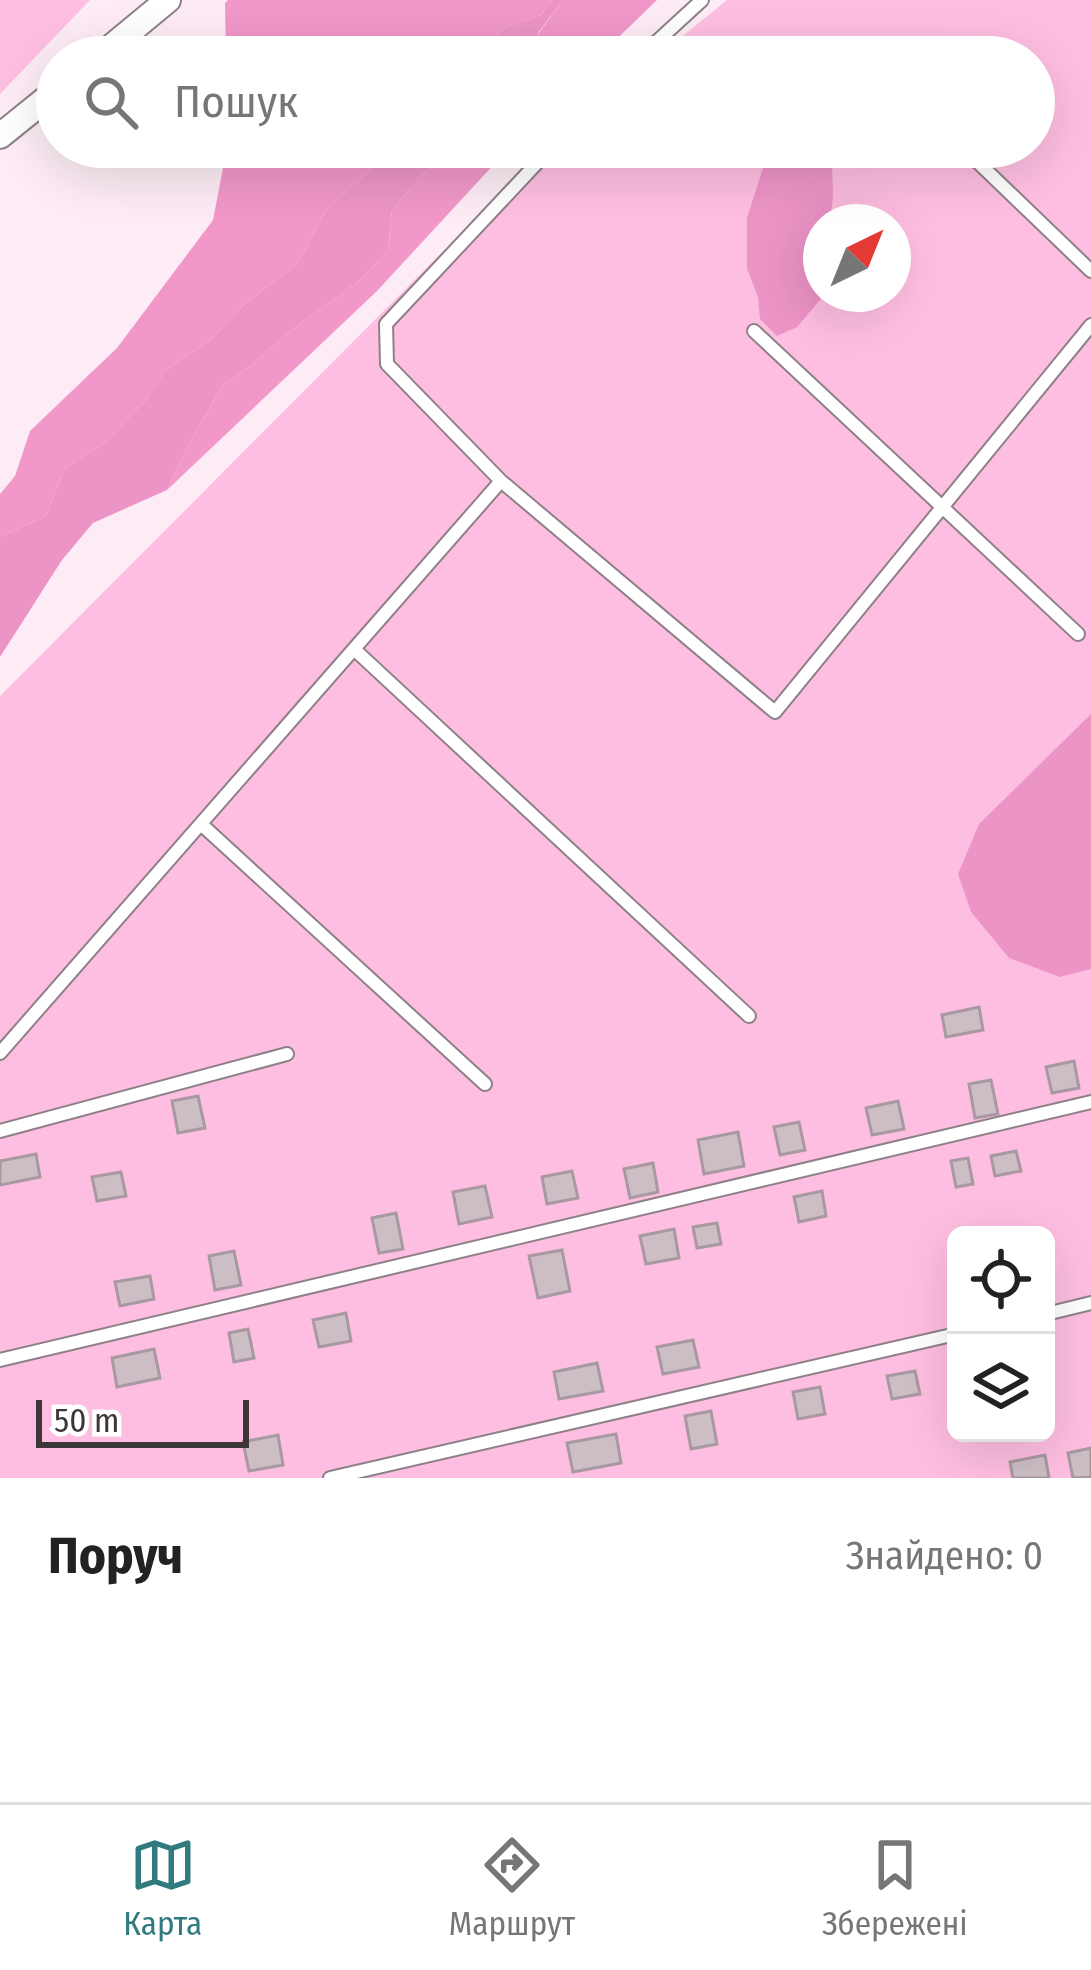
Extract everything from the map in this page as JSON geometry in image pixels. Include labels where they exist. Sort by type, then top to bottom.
[{"type":"street","points":[[124,36],[168,0]]},
{"type":"street","points":[[0,136],[36,108]]},
{"type":"lane","points":[[663,36],[702,0]]},
{"type":"lane","points":[[532,168],[386,324],[387,364],[501,481],[775,712],[1091,326]]},
{"type":"lane","points":[[984,168],[1091,271]]},
{"type":"lane","points":[[754,331],[1078,634]]},
{"type":"lane","points":[[0,1053],[501,481]]},
{"type":"lane","points":[[354,649],[748,1016]]},
{"type":"lane","points":[[201,824],[485,1084]]},
{"type":"lane","points":[[0,1131],[287,1054]]},
{"type":"lane","points":[[0,1360],[1091,1102]]},
{"type":"lane","points":[[1055,1312],[1091,1303]]},
{"type":"lane","points":[[330,1478],[947,1336]]},
{"type":"shaded area","points":[[0,0],[90,0],[56,36],[36,36],[36,56],[0,94]]},
{"type":"shaded area","points":[[552,0],[541,15],[503,28],[495,36],[226,36],[225,3]]},
{"type":"shaded area","points":[[552,0],[563,0],[537,36],[495,36],[503,28],[541,15]]},
{"type":"shaded area","points":[[563,0],[657,0],[620,36],[538,34]]},
{"type":"shaded area","points":[[727,0],[1091,0],[1091,1478],[0,1478],[0,696],[526,168],[1055,168],[1055,36],[683,36]]},
{"type":"shaded area","points":[[223,168],[372,168],[326,211],[297,264],[248,301],[208,342],[165,371],[145,401],[103,444],[65,468],[46,516],[0,537],[0,494],[15,476],[30,431],[117,348],[213,220]]},
{"type":"shaded area","points":[[372,168],[432,168],[392,210],[388,250],[359,281],[224,383],[167,490],[93,523],[62,560],[0,657],[0,537],[46,516],[65,468],[103,444],[145,401],[165,371],[208,342],[248,301],[297,264],[326,211]]},
{"type":"shaded area","points":[[432,168],[491,168],[377,291],[167,490],[224,383],[359,281],[388,250],[392,210]]},
{"type":"shaded area","points":[[763,168],[832,168],[832,204],[803,204],[803,312],[810,312],[797,327],[777,336],[760,319],[758,297],[747,269],[747,218]]},
{"type":"shaded area","points":[[1091,714],[1091,969],[1060,977],[1009,958],[971,912],[958,874],[979,824]]},
{"type":"building","points":[[979,1007],[983,1030],[946,1037],[942,1015]]},
{"type":"building","points":[[1074,1061],[1079,1088],[1052,1093],[1046,1067]]},
{"type":"building","points":[[991,1080],[998,1114],[975,1118],[969,1084]]},
{"type":"building","points":[[198,1096],[205,1128],[178,1133],[172,1101]]},
{"type":"building","points":[[898,1101],[904,1129],[872,1135],[866,1108]]},
{"type":"building","points":[[799,1122],[805,1150],[780,1155],[774,1127]]},
{"type":"building","points":[[738,1132],[744,1166],[704,1174],[698,1140]]},
{"type":"building","points":[[1016,1151],[1021,1171],[995,1176],[991,1156]]},
{"type":"building","points":[[36,1154],[40,1177],[0,1185],[0,1161]]},
{"type":"building","points":[[968,1158],[973,1184],[956,1187],[951,1161]]},
{"type":"building","points":[[653,1163],[658,1192],[630,1198],[624,1169]]},
{"type":"building","points":[[572,1171],[578,1198],[547,1204],[542,1177]]},
{"type":"building","points":[[121,1172],[126,1196],[97,1201],[92,1177]]},
{"type":"building","points":[[485,1186],[492,1217],[459,1224],[453,1192]]},
{"type":"building","points":[[822,1191],[826,1216],[799,1222],[794,1197]]},
{"type":"building","points":[[396,1213],[403,1249],[379,1253],[372,1218]]},
{"type":"building","points":[[717,1223],[721,1244],[697,1248],[693,1227]]},
{"type":"building","points":[[674,1229],[679,1258],[646,1264],[640,1236]]},
{"type":"building","points":[[562,1250],[570,1291],[538,1298],[529,1256]]},
{"type":"building","points":[[234,1251],[241,1285],[215,1290],[209,1256]]},
{"type":"building","points":[[150,1276],[154,1299],[120,1306],[115,1282]]},
{"type":"building","points":[[346,1313],[351,1341],[319,1347],[313,1320]]},
{"type":"building","points":[[248,1329],[254,1358],[234,1362],[229,1333]]},
{"type":"building","points":[[693,1340],[699,1367],[663,1374],[657,1347]]},
{"type":"building","points":[[154,1349],[160,1378],[117,1387],[112,1358]]},
{"type":"building","points":[[597,1363],[603,1391],[559,1399],[554,1372]]},
{"type":"building","points":[[915,1371],[920,1394],[892,1399],[887,1376]]},
{"type":"building","points":[[820,1387],[825,1414],[798,1419],[793,1392]]},
{"type":"building","points":[[711,1411],[717,1444],[691,1449],[685,1416]]},
{"type":"building","points":[[616,1434],[621,1463],[573,1472],[567,1443]]},
{"type":"building","points":[[278,1435],[283,1465],[249,1471],[243,1442]]},
{"type":"building","points":[[1091,1448],[1091,1477],[1073,1478],[1068,1453]]},
{"type":"building","points":[[1045,1455],[1049,1478],[1013,1478],[1010,1462]]}]
